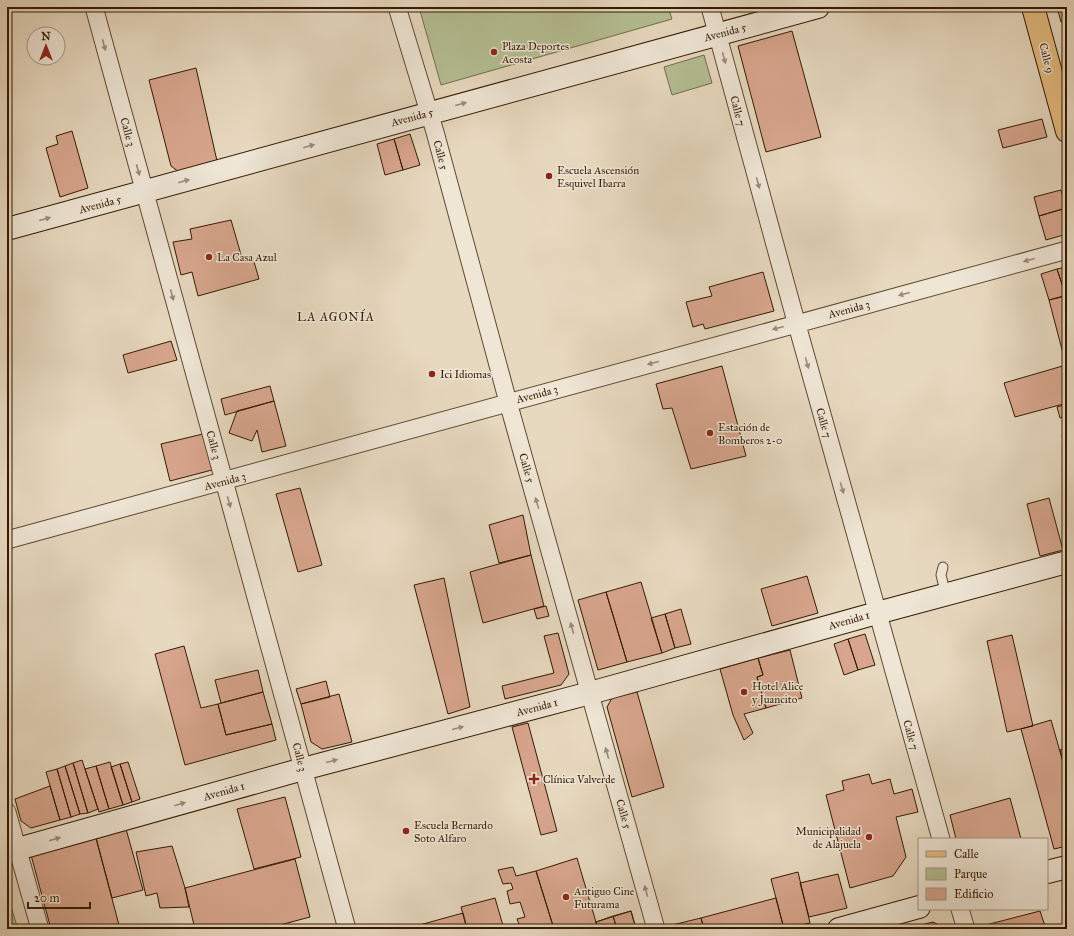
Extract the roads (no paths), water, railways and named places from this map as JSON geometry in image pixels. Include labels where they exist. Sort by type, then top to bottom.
[{"type":"main road","name":"Calle 9","points":[[1033,7],[1067,132]]},
{"type":"street","name":"Calle 3","points":[[94,7],[347,929]]},
{"type":"street","name":"Calle 5","points":[[397,7],[656,929]]},
{"type":"street","name":"Calle 7","points":[[710,7],[796,324],[941,838]]},
{"type":"street","name":"Avenida 5","points":[[7,229],[818,7]]},
{"type":"street","name":"Avenida 3","points":[[7,540],[224,482],[508,402],[1067,250]]},
{"type":"street","name":"Avenida 1","points":[[12,851],[303,769],[590,693],[877,612],[1067,562]]},
{"type":"street","points":[[7,812],[12,851],[40,929]]},
{"type":"street","points":[[1048,872],[1067,867]]},
{"type":"street","points":[[839,929],[918,907]]},
{"type":"street","points":[[960,910],[966,929]]},
{"type":"lane","points":[[943,567],[941,575],[946,595]]},
{"type":"place","name":"Plaza Deportes Acosta","points":[[494,52]]},
{"type":"place","name":"Escuela Ascensión Esquivel Ibarra","points":[[549,176]]},
{"type":"place","name":"La Casa Azul","points":[[209,257]]},
{"type":"place","name":"Ici Idiomas","points":[[432,374]]},
{"type":"place","name":"Estación de Bomberos 2-0","points":[[710,433]]},
{"type":"place","name":"Hotel Alice y Juancito","points":[[744,692]]},
{"type":"place","name":"Clínica Valverde","points":[[534,779]]},
{"type":"place","name":"Escuela Bernardo Soto Alfaro","points":[[406,831]]},
{"type":"place","name":"Municipalidad de Alajuela","points":[[869,837]]},
{"type":"place","name":"Antiguo Cine Futurama","points":[[566,897]]},
{"type":"district","name":"LA AGONÍA","points":[[336,317]]}]
